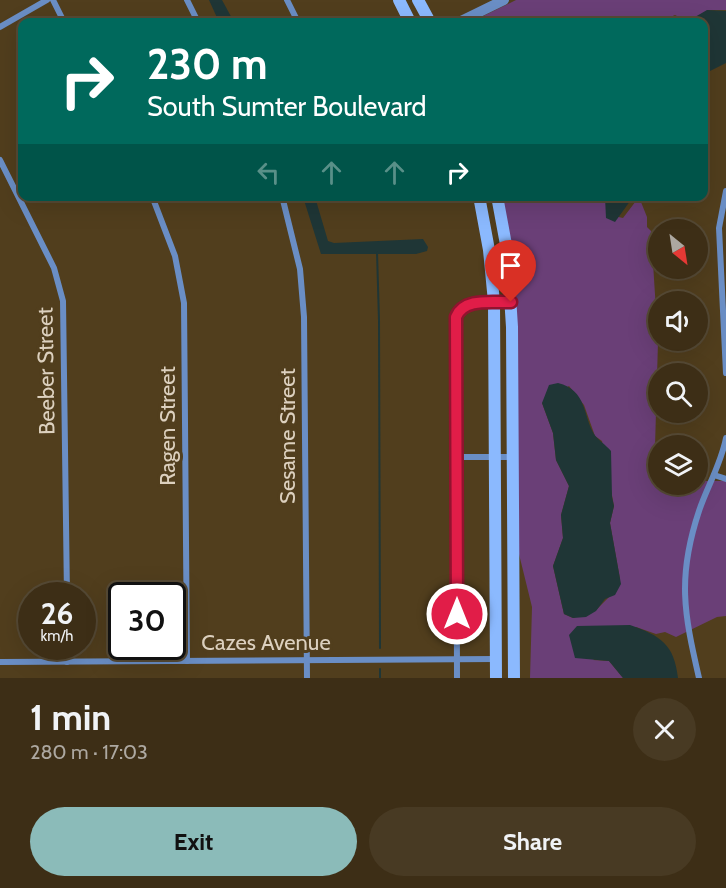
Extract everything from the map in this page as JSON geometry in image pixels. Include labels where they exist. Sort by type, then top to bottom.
[{"type":"main road","points":[[399,0],[408,18]]},
{"type":"main road","points":[[418,0],[428,18]]},
{"type":"main road","points":[[480,201],[489,250],[494,303],[496,678]]},
{"type":"main road","points":[[498,201],[507,250],[511,302],[514,678]]},
{"type":"street","points":[[0,27],[47,0]]},
{"type":"street","points":[[53,0],[62,18]]},
{"type":"street","points":[[187,0],[196,18]]},
{"type":"street","points":[[287,0],[296,18]]},
{"type":"street","points":[[467,18],[504,0]]},
{"type":"street","name":"Beeber Street","points":[[0,160],[18,196]]},
{"type":"street","points":[[726,190],[719,228],[726,373]]},
{"type":"street","name":"Beeber Street","points":[[21,201],[48,255],[63,301],[67,582]]},
{"type":"street","name":"Ragen Street","points":[[154,201],[175,256],[184,303],[187,661]]},
{"type":"street","name":"Sesame Street","points":[[283,201],[300,269],[304,317],[307,678]]},
{"type":"street","points":[[457,678],[456,317],[467,305],[511,302]]},
{"type":"street","points":[[699,678],[685,617],[684,583],[695,523],[726,438]]},
{"type":"street","points":[[456,457],[513,457]]},
{"type":"street","points":[[714,475],[726,479]]},
{"type":"street","name":"Cazes Avenue","points":[[0,662],[496,659]]},
{"type":"shaded area","points":[[516,0],[726,0],[726,10],[708,10],[695,18],[681,18],[675,15],[668,18],[479,18]]},
{"type":"shaded area","points":[[502,201],[612,201],[614,216],[623,218],[636,201],[641,201],[647,217],[648,279],[654,279],[655,291],[648,291],[648,351],[658,351],[657,363],[648,363],[648,423],[656,423],[655,435],[648,435],[648,495],[708,495],[708,481],[726,481],[726,616],[717,617],[676,637],[665,632],[656,634],[636,627],[593,660],[609,661],[623,678],[530,678],[532,607],[518,550]],"holes":[[[569,386],[584,405],[595,436],[602,441],[614,506],[610,523],[620,579],[609,597],[595,611],[573,618],[564,614],[553,566],[563,538],[561,515],[569,486],[556,460],[553,433],[542,403]]]},
{"type":"water","points":[[209,0],[222,0],[232,18],[217,18]]},
{"type":"water","points":[[707,10],[726,11],[726,63],[708,72],[708,18],[685,18],[695,17]]},
{"type":"water","points":[[304,201],[316,201],[328,241],[334,243],[423,239],[428,247],[427,251],[416,254],[321,254]]},
{"type":"water","points":[[605,201],[630,201],[615,222],[606,218]]},
{"type":"water","points":[[558,383],[567,386],[579,397],[594,434],[611,451],[614,506],[610,523],[621,584],[615,595],[605,599],[596,611],[586,617],[573,618],[564,614],[553,566],[563,538],[561,515],[569,486],[556,460],[553,433],[542,403],[549,385]]},
{"type":"water","points":[[630,625],[650,633],[664,643],[673,657],[678,678],[623,678],[609,661],[575,658],[569,635],[577,626]]},
{"type":"waterway","points":[[377,252],[380,648]]},
{"type":"waterway","points":[[380,669],[380,678]]},
{"type":"route","points":[[457,614],[456,317],[460,310],[471,303],[511,302]]}]
